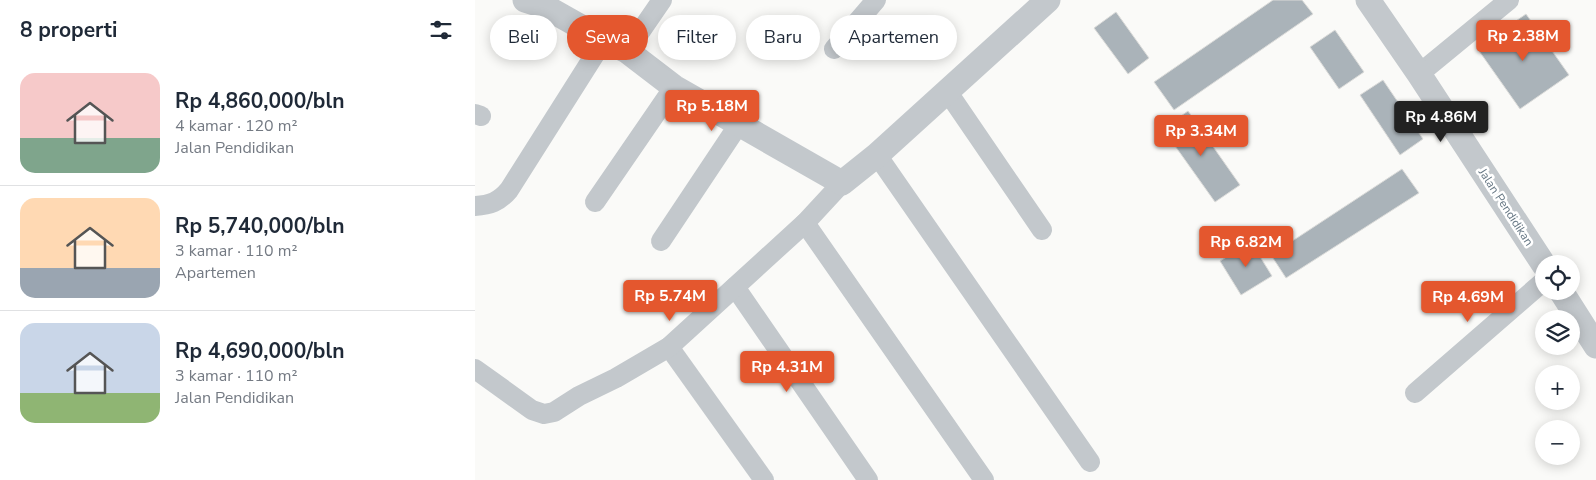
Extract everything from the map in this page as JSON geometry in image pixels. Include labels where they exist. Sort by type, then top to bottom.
[{"type":"street","points":[[648,20],[662,0]]},
{"type":"street","points":[[863,15],[876,0]]},
{"type":"street","points":[[475,369],[532,410],[544,414],[554,412],[579,396],[616,378],[669,347],[805,223],[842,183],[877,155],[1048,0]]},
{"type":"street","name":"Jalan Pendidikan","points":[[1368,0],[1419,74],[1537,255]]},
{"type":"street","points":[[1419,74],[1509,0]]},
{"type":"street","points":[[538,2],[567,19]]},
{"type":"street","points":[[475,206],[493,204],[509,190],[591,60]]},
{"type":"street","points":[[639,60],[674,87],[842,183]]},
{"type":"street","points":[[595,202],[674,87]]},
{"type":"street","points":[[947,91],[1042,230]]},
{"type":"street","points":[[661,241],[739,124]]},
{"type":"street","points":[[877,155],[1090,462]]},
{"type":"street","points":[[805,223],[984,480]]},
{"type":"street","points":[[735,287],[868,480]]},
{"type":"street","points":[[1415,393],[1535,289]]},
{"type":"street","points":[[1567,300],[1596,346]]},
{"type":"street","points":[[669,347],[764,480]]},
{"type":"building","points":[[1273,0],[1302,0],[1313,14],[1174,110],[1154,82]]},
{"type":"building","points":[[1116,12],[1149,58],[1128,74],[1094,28]]},
{"type":"building","points":[[1526,14],[1569,75],[1520,109],[1477,48]]},
{"type":"building","points":[[1335,30],[1364,72],[1339,89],[1310,47]]},
{"type":"building","points":[[1383,80],[1423,139],[1400,155],[1360,95]]},
{"type":"building","points":[[1188,111],[1240,185],[1215,202],[1163,129]]},
{"type":"building","points":[[1402,169],[1419,193],[1286,278],[1271,255]]},
{"type":"building","points":[[1251,242],[1272,276],[1241,295],[1220,261]]}]
